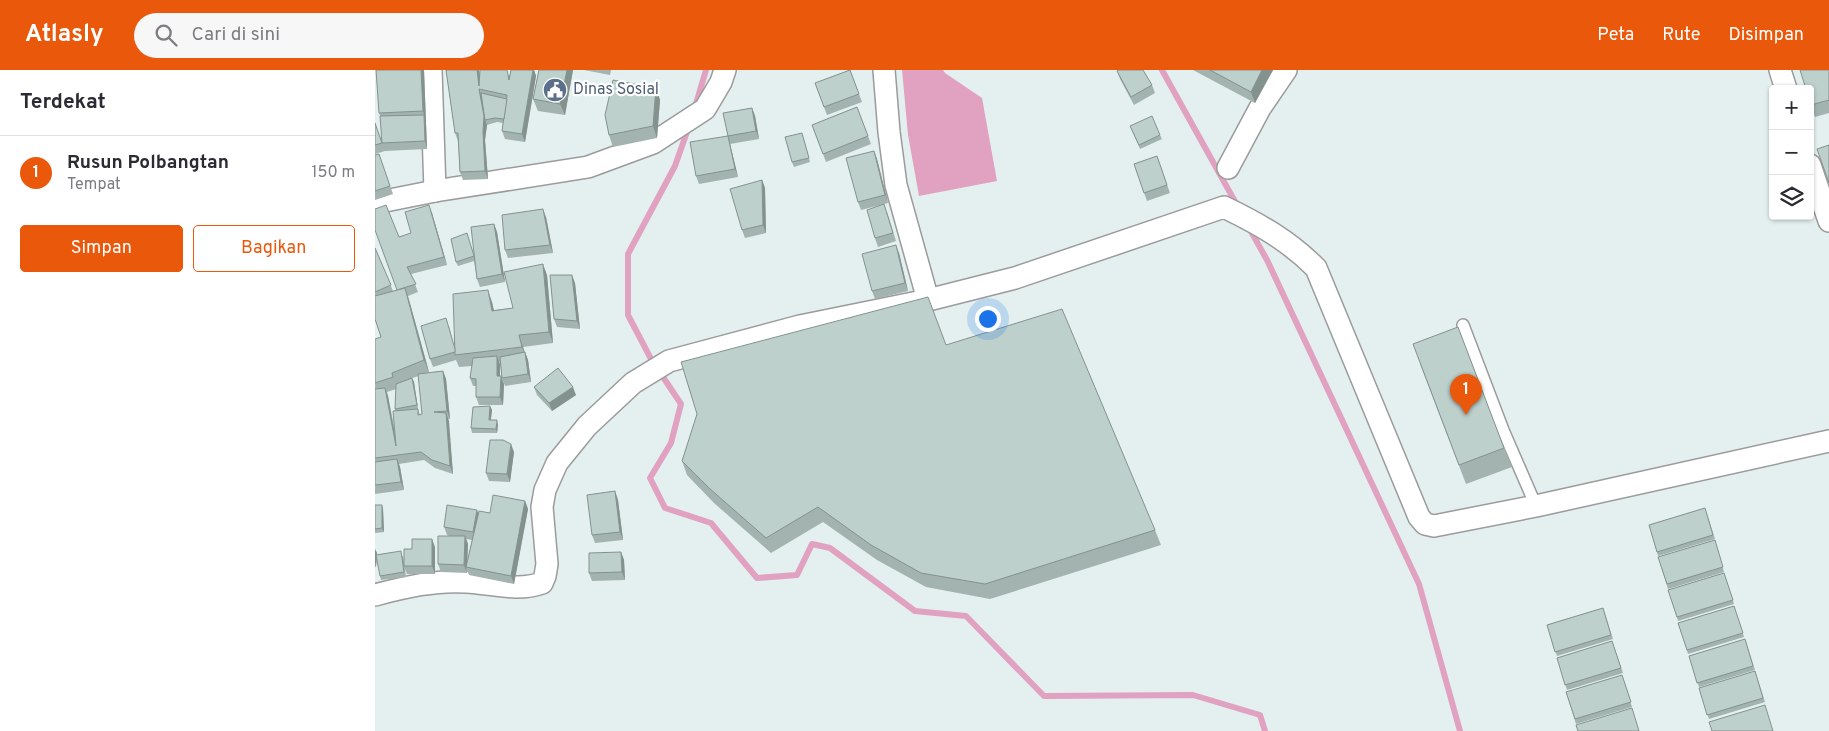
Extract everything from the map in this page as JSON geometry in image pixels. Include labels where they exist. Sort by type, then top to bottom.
[{"type":"street","points":[[431,70],[435,192]]},
{"type":"street","points":[[375,203],[588,166],[653,143],[705,109],[721,82],[725,70]]},
{"type":"street","points":[[884,70],[896,185],[928,300]]},
{"type":"street","points":[[1228,168],[1260,108],[1286,70]]},
{"type":"street","points":[[1780,70],[1785,85]]},
{"type":"street","points":[[1813,175],[1829,221]]},
{"type":"street","points":[[375,595],[411,585],[447,582],[517,587],[541,583],[545,576],[547,564],[541,507],[545,490],[557,463],[587,426],[633,383],[669,360],[800,326],[928,300],[1015,278],[1224,207],[1280,237],[1316,268],[1419,517],[1425,524],[1434,526],[1536,506],[1829,441]]},
{"type":"lane","points":[[1463,325],[1503,430],[1536,506]]},
{"type":"shaded area","points":[[902,70],[943,70],[982,98],[997,181],[919,196],[908,135]]},
{"type":"building","points":[[376,70],[421,70],[423,111],[379,113]]},
{"type":"building","points":[[446,70],[477,70],[479,86],[480,70],[507,70],[509,80],[511,70],[533,70],[522,134],[502,131],[507,95],[479,89],[484,116],[485,171],[460,172],[458,133],[455,133]]},
{"type":"building","points":[[539,70],[567,70],[560,104],[533,99]]},
{"type":"building","points":[[850,70],[859,94],[824,107],[815,83]]},
{"type":"building","points":[[1118,70],[1143,70],[1152,85],[1131,97]]},
{"type":"building","points":[[1210,70],[1262,70],[1251,92]]},
{"type":"building","points":[[1800,70],[1829,70],[1829,100],[1814,104],[1814,85],[1805,85]]},
{"type":"building","points":[[613,80],[656,88],[653,126],[609,135],[605,115]]},
{"type":"building","points":[[481,93],[507,99],[504,119],[485,120]]},
{"type":"building","points":[[857,107],[868,136],[823,154],[812,125]]},
{"type":"building","points":[[752,108],[756,131],[728,136],[723,113]]},
{"type":"building","points":[[424,115],[425,141],[382,143],[380,116]]},
{"type":"building","points":[[1152,116],[1160,135],[1139,145],[1130,126]]},
{"type":"building","points":[[375,123],[382,143],[375,145]]},
{"type":"building","points":[[802,133],[809,158],[792,162],[785,137]]},
{"type":"building","points":[[728,136],[735,169],[696,176],[690,142]]},
{"type":"building","points":[[1829,145],[1829,183],[1817,149]]},
{"type":"building","points":[[874,151],[885,195],[858,202],[846,158]]},
{"type":"building","points":[[379,154],[390,186],[375,191],[375,155]]},
{"type":"building","points":[[1157,156],[1167,185],[1144,193],[1134,164]]},
{"type":"building","points":[[762,180],[763,225],[742,230],[730,189]]},
{"type":"building","points":[[884,204],[893,233],[875,238],[867,210]]},
{"type":"building","points":[[386,205],[399,237],[411,233],[405,212],[429,205],[444,257],[407,267],[416,284],[397,290],[375,230],[375,209]]},
{"type":"building","points":[[543,209],[550,245],[505,250],[502,215]]},
{"type":"building","points":[[494,224],[502,274],[477,279],[471,227]]},
{"type":"building","points":[[467,233],[474,256],[456,262],[451,239]]},
{"type":"building","points":[[896,245],[905,283],[872,291],[862,254]]},
{"type":"building","points":[[375,248],[391,285],[375,292]]},
{"type":"building","points":[[543,264],[549,332],[519,335],[522,347],[455,355],[453,294],[488,290],[492,311],[513,308],[504,272]]},
{"type":"building","points":[[550,275],[572,275],[577,321],[554,319]]},
{"type":"building","points":[[405,288],[424,360],[392,373],[393,377],[375,383],[375,339],[381,337],[375,319],[375,296]]},
{"type":"building","points":[[928,297],[946,345],[1062,309],[1155,530],[985,584],[921,573],[871,545],[818,507],[766,538],[709,488],[682,461],[697,414],[681,362]]},
{"type":"building","points":[[446,318],[455,352],[430,359],[421,326]]},
{"type":"building","points":[[1458,327],[1504,448],[1459,465],[1413,344]]},
{"type":"building","points":[[525,352],[528,374],[502,378],[500,357]]},
{"type":"building","points":[[497,356],[497,376],[501,376],[500,397],[476,397],[476,379],[470,378],[473,358]]},
{"type":"building","points":[[558,368],[573,387],[549,403],[534,387]]},
{"type":"building","points":[[443,371],[447,411],[434,412],[446,413],[450,466],[432,460],[421,452],[375,458],[375,389],[385,388],[396,446],[393,411],[418,409],[418,415],[422,414],[418,374]]},
{"type":"building","points":[[412,378],[417,405],[395,409],[396,384]]},
{"type":"building","points":[[490,406],[489,420],[497,420],[496,429],[471,428],[473,407]]},
{"type":"building","points":[[490,440],[503,440],[511,444],[507,474],[486,473]]},
{"type":"building","points":[[397,459],[401,482],[375,485],[375,462]]},
{"type":"building","points":[[615,491],[620,532],[592,535],[587,495]]},
{"type":"building","points":[[493,495],[525,501],[511,576],[466,567],[479,511],[490,513]]},
{"type":"building","points":[[375,505],[382,505],[382,528],[375,529]]},
{"type":"building","points":[[447,505],[477,510],[473,532],[444,527]]},
{"type":"building","points":[[1705,508],[1713,535],[1657,552],[1649,525]]},
{"type":"building","points":[[438,536],[465,536],[464,565],[438,564]]},
{"type":"building","points":[[412,539],[432,539],[432,566],[404,566],[404,549],[412,549]]},
{"type":"building","points":[[1715,540],[1723,567],[1667,584],[1658,557]]},
{"type":"building","points":[[401,551],[404,572],[380,576],[376,555]]},
{"type":"building","points":[[621,552],[622,572],[589,573],[589,553]]},
{"type":"building","points":[[1724,573],[1733,600],[1677,617],[1668,590]]},
{"type":"building","points":[[1734,606],[1743,633],[1687,650],[1678,623]]},
{"type":"building","points":[[1603,608],[1611,635],[1555,652],[1547,625]]},
{"type":"building","points":[[1745,639],[1753,666],[1697,683],[1689,656]]},
{"type":"building","points":[[1612,641],[1621,668],[1565,685],[1557,658]]},
{"type":"building","points":[[1755,671],[1763,698],[1707,715],[1699,688]]},
{"type":"building","points":[[1622,675],[1631,702],[1575,719],[1566,692]]},
{"type":"building","points":[[1765,705],[1773,731],[1712,731],[1709,722]]},
{"type":"building","points":[[1632,708],[1639,731],[1578,731],[1576,725]]},
{"type":"waterway","points":[[695,107],[706,70]]},
{"type":"waterway","points":[[1162,70],[1238,207]]},
{"type":"waterway","points":[[689,126],[675,166],[628,254],[628,315],[651,359],[681,404],[671,443],[650,478],[665,508],[711,523],[757,578],[797,575],[812,544],[830,548],[915,611],[966,616],[1044,696],[1193,695],[1260,715],[1265,731]]},
{"type":"waterway","points":[[1248,226],[1267,260],[1419,584],[1460,731]]},
{"type":"place","name":"Dinas Sosial","points":[[555,90]]},
{"type":"place","name":"Rusun Polbangtan","points":[[1466,415]]}]
